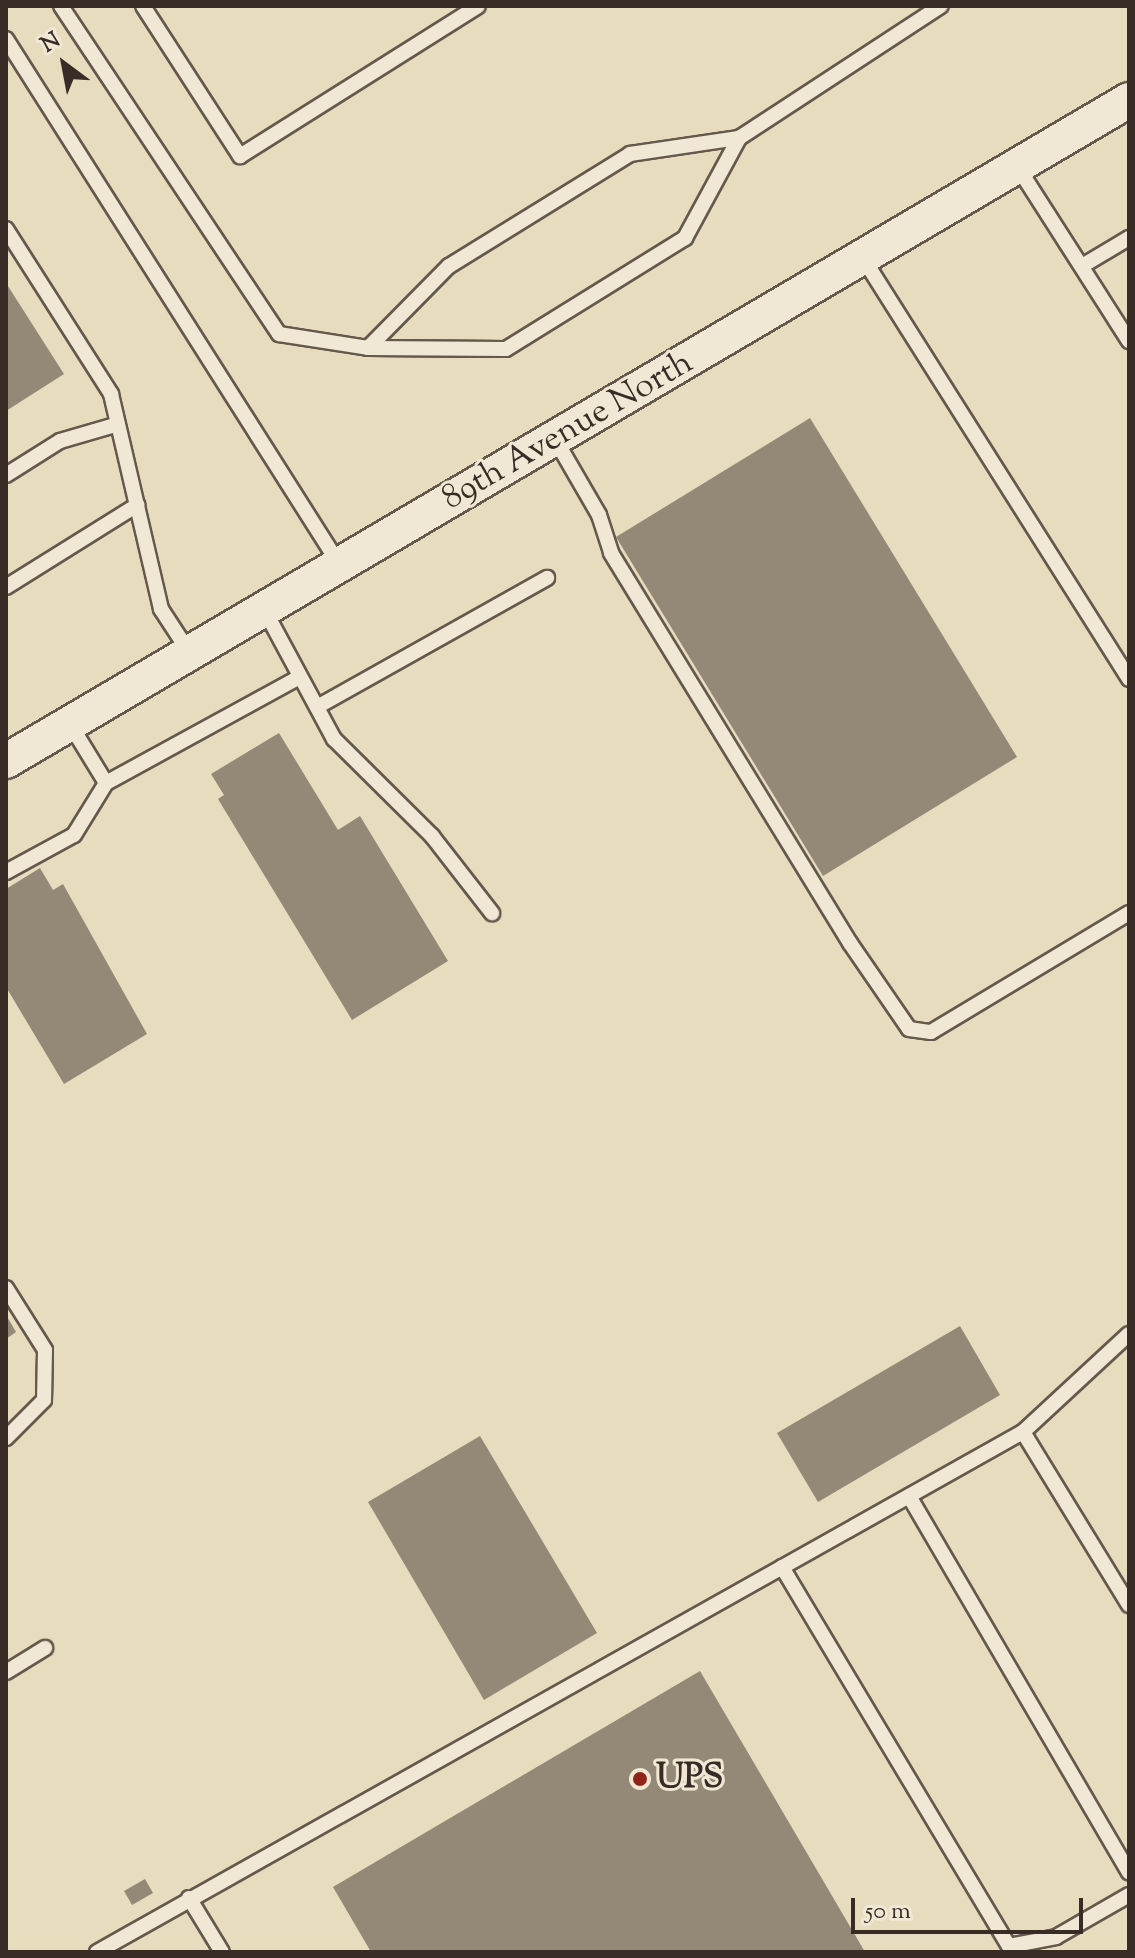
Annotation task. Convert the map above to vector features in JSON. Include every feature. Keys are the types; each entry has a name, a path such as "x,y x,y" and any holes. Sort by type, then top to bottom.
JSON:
{"street":[{"name":"89th Avenue North","path":"6,761 1129,100"}],"lane":[{"path":"61,6 279,334 368,348 506,349 685,238 739,138"},
{"path":"143,6 240,156 478,6"},
{"path":"368,348 449,266 630,154 739,138 941,6"},
{"path":"6,39 339,564"},
{"path":"1017,166 1129,341"},
{"path":"6,229 111,394 161,609 190,653"},
{"path":"1082,266 1129,238"},
{"path":"863,258 1129,679"},
{"path":"6,475 60,441 118,424"},
{"path":"555,438 599,515 611,553 858,956 909,1029 931,1032 1129,913"},
{"path":"6,587 137,505"},
{"path":"317,707 547,578"},
{"path":"264,609 317,707 352,762 432,836 492,913"},
{"path":"6,872 74,835 106,783 300,677"},
{"path":"70,724 106,783"},
{"path":"6,1288 45,1350 44,1400 6,1438"},
{"path":"97,1952 1023,1432 1129,1334"},
{"path":"1023,1432 1129,1605"},
{"path":"909,1496 1129,1872"},
{"path":"782,1567 1009,1946 1056,1937 1129,1895"},
{"path":"6,1672 45,1648"},
{"path":"189,1898 222,1952"}],"building":[{"path":"6,283 64,374 6,411"},
{"path":"810,418 1017,757 823,876 616,537"},
{"path":"279,733 338,830 360,816 448,961 352,1020 218,799 224,795 211,774"},
{"path":"40,868 53,890 63,884 147,1034 64,1084 6,987 6,889"},
{"path":"6,1315 16,1332 6,1339"},
{"path":"960,1326 1000,1395 818,1502 777,1433"},
{"path":"480,1436 597,1633 484,1700 368,1502"},
{"name":"UPS","path":"700,1671 865,1952 371,1952 333,1887"},
{"path":"145,1879 153,1893 132,1905 124,1891"}],"place":[{"name":"UPS","path":"640,1779"}]}
